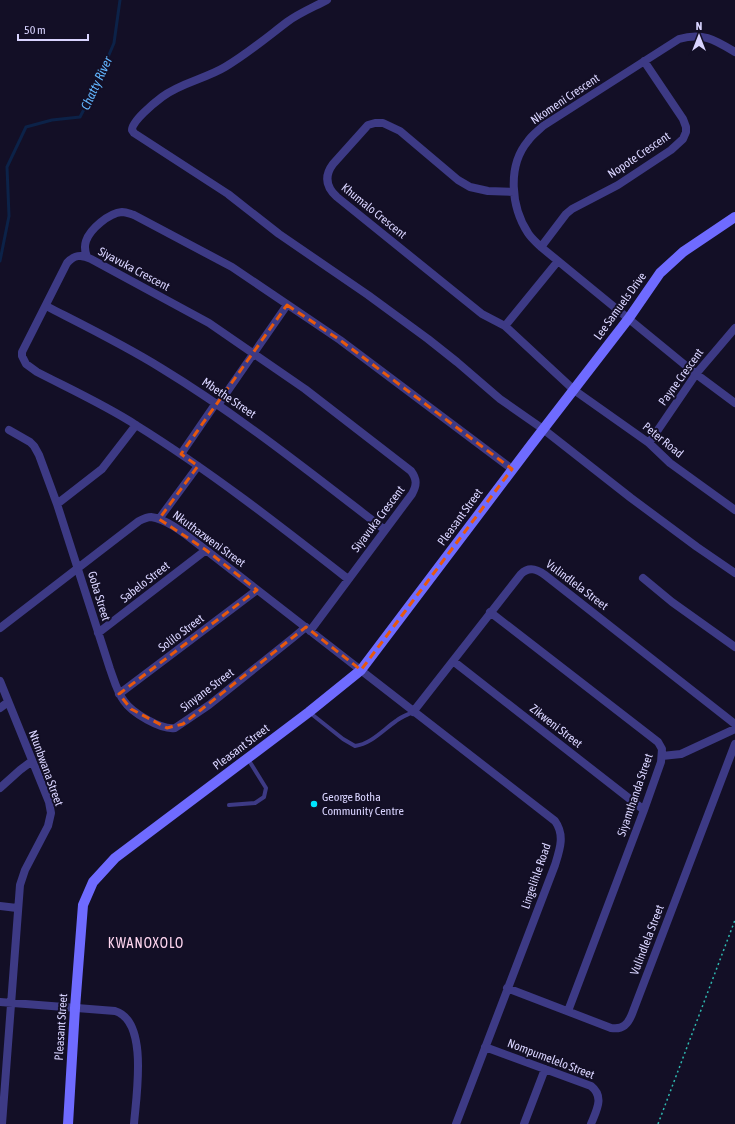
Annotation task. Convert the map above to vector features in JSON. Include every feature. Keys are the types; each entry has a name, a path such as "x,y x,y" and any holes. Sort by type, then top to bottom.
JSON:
{"street":[{"path":"327,0 288,22 253,49 225,67 213,74 181,86 166,94 135,121 132,126 132,130 141,139 228,194 279,234 368,295 451,358 500,399 543,429 631,498 697,547 735,573"},
{"name":"Nkomeni Crescent","path":"735,52 709,38 688,36 679,39 644,61 544,126 527,141 519,155 516,168 514,192 515,203 522,224 529,235 541,247 696,374 735,403"},
{"name":"Nopote Crescent","path":"541,247 566,214 572,209 618,185 671,150 683,139 686,132 683,119 644,61"},
{"name":"Khumalo Crescent","path":"514,192 479,190 463,183 400,131 383,123 368,125 333,164 327,176 329,188 337,198 482,314 505,326 574,390"},
{"path":"87,257 85,242 99,224 116,213 126,212 219,259 340,340 512,469"},
{"name":"Lee Samuels Drive","path":"543,429 629,318 660,273 672,261 735,217"},
{"name":"Siyavuka Crescent","path":"308,629 348,579 415,490 416,481 411,471 305,389 209,323 87,257 76,256 71,258 23,347 22,356 26,364 37,372 136,425 181,454 282,528 348,579"},
{"path":"505,326 558,261"},
{"path":"181,454 287,305"},
{"name":"Mbethe Street","path":"46,306 160,367 217,404 258,432 385,530"},
{"name":"Payne Crescent","path":"649,443 696,374 735,328"},
{"name":"Peter Road","path":"574,390 649,443 670,463 735,510"},
{"path":"57,504 102,469 136,425"},
{"name":"Pleasant Street","path":"68,1124 83,905 93,882 116,858 362,670 543,429"},
{"name":"Goba Street","path":"9,430 24,438 34,446 41,460 57,504 98,633 120,694"},
{"path":"159,519 198,466"},
{"name":"Nkuthazweni Street","path":"0,628 139,521 149,517 159,519 173,527 206,550 362,670"},
{"name":"Sabelo Street","path":"98,633 206,550"},
{"name":"Vulindlela Street","path":"413,712 490,612 525,570 529,569 539,571 735,724"},
{"path":"642,578 672,602 735,647"},
{"name":"Solilo Street","path":"120,694 257,590"},
{"name":"Siyamthanda Street","path":"490,612 658,742 662,750 662,756 644,810 568,1011"},
{"name":"Sinyane Street","path":"120,694 124,702 131,709 162,727 170,729 175,728 215,700 290,641 308,629"},
{"name":"Zikweni Street","path":"453,662 644,810"},
{"name":"Lingelihle Road","path":"362,670 413,712 554,821 561,833 561,846 555,865 456,1124"},
{"name":"Ntunbwana Street","path":"0,681 49,802 51,817 48,826 22,877 17,908 2,1124"},
{"path":"0,708 8,702"},
{"path":"662,756 681,754 735,729"},
{"name":"Vulindlela Street","path":"507,988 611,1028 623,1027 629,1020 735,744"},
{"path":"0,788 32,762"},
{"path":"0,906 17,908"},
{"path":"0,1002 116,1011 124,1015 130,1022 138,1048 139,1059 134,1124"},
{"name":"Nompumelelo Street","path":"485,1047 591,1086 595,1089 599,1098 599,1103 591,1124"},
{"path":"524,1124 545,1069"}],"lane":[{"path":"309,712 343,739 355,746 363,744 397,720 413,712"},
{"path":"230,805 255,802 264,797 266,788 248,758"}],"path":[{"path":"658,1124 735,920"}],"highlighted area":[{"path":"287,305 340,340 512,469 361,670 306,627 183,724 167,728 131,709 119,694 257,590 206,550 159,519 198,466 181,454"}],"waterway":[{"name":"Chatty River","path":"0,261 9,216 7,167 26,127 52,120 80,117 94,90 114,43 120,0"}],"place":[{"name":"George Botha Community Centre","path":"314,804"}],"district":[{"name":"KWANOXOLO","path":"146,943"}]}
